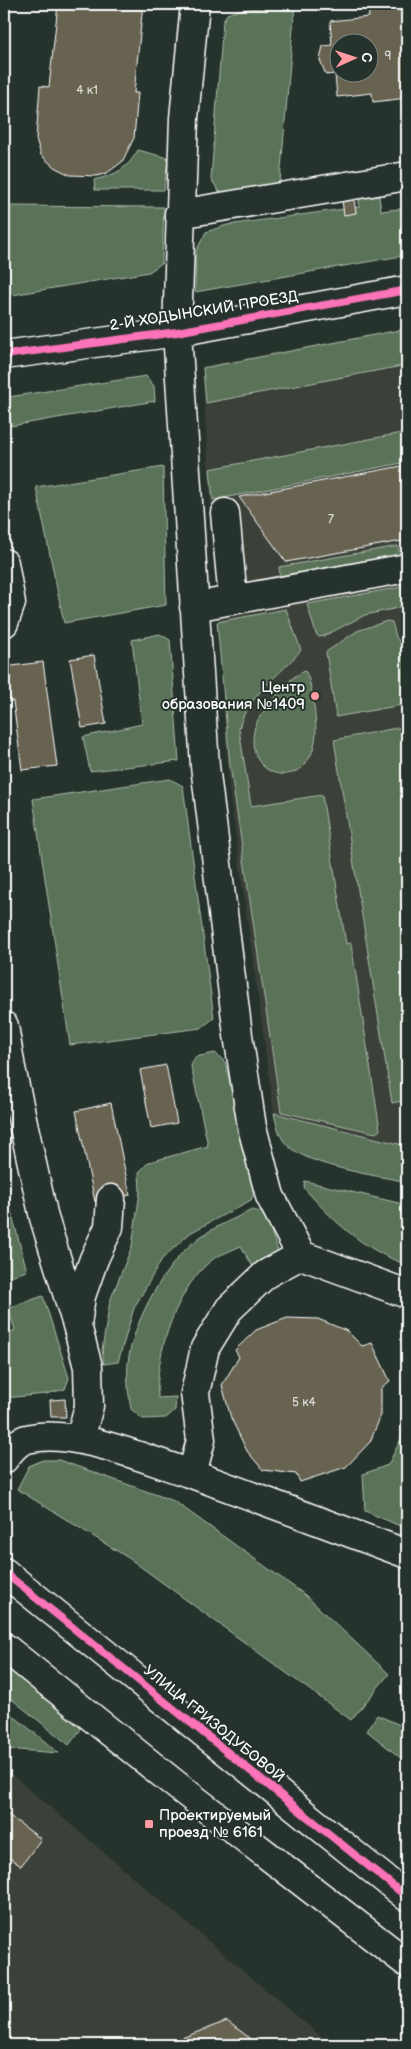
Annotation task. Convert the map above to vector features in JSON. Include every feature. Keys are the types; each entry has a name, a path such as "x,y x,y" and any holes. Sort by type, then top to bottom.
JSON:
{"street":[{"path":"195,4 184,118 179,214 177,332 205,766 238,1035 252,1127 270,1196 301,1256 407,1294"},
{"path":"179,214 407,176"},
{"name":"2-Й ХОДЫНСКИЙ ПРОЕЗД","path":"4,355 177,332 407,290"},
{"path":"225,513 233,600"},
{"path":"4,563 11,603 4,623"},
{"path":"194,607 407,568"},
{"path":"4,1026 11,1068 44,1218 88,1367 89,1406 80,1439"},
{"path":"77,1325 81,1296 94,1259 109,1226 111,1199"},
{"path":"192,1474 201,1440 195,1393 205,1348 229,1309 266,1274 301,1256"},
{"path":"6,1452 25,1439 57,1436 80,1439 192,1474 407,1554"},
{"name":"УЛИЦА ГРИЗОДУБОВОЙ","path":"4,1572 407,1897"},
{"path":"4,1647 180,1788 407,1963"}],"shaded area":[{"name":"Центр образования №1409","path":"407,328 407,1146 274,1113 229,788 202,366"},
{"path":"4,1768 309,2026 330,2045 4,2045"}],"green space":[{"path":"295,4 280,181 270,189 220,193 211,179 223,21 227,14 239,10"},
{"path":"138,150 168,158 164,190 95,190 94,180 109,176 125,167"},
{"path":"378,190 381,211 407,208 407,255 195,292 196,251 206,232 227,225 359,207 359,191"},
{"path":"4,206 164,207 162,263 149,272 12,295 4,286"},
{"path":"405,329 407,365 206,403 203,368"},
{"path":"146,376 154,386 155,401 11,426 8,397"},
{"path":"407,432 407,462 213,500 210,469"},
{"path":"163,467 166,605 64,623 36,487"},
{"path":"398,546 400,555 280,576 279,567"},
{"path":"407,586 407,606 365,615 324,636 319,637 316,634 307,604"},
{"path":"286,609 301,650 256,696 243,717 239,729 251,806 322,795 346,944 351,943 380,1130 376,1133 281,1112 230,765 217,622"},
{"path":"387,621 392,622 396,637 407,652 407,704 336,717 326,652 357,631"},
{"path":"160,634 170,640 179,761 90,771 83,737 142,724 132,640"},
{"path":"305,671 312,690 315,718 316,731 312,751 304,765 293,773 280,774 269,770 259,762 254,748 254,731 261,715 283,688 295,676"},
{"path":"407,726 407,1100 392,1103 334,740"},
{"path":"170,779 183,786 214,1018 201,1028 70,1045 33,799"},
{"path":"215,1053 225,1062 256,1189 251,1200 190,1233 162,1259 134,1308 118,1362 104,1364 102,1350 110,1301 132,1246 140,1192 139,1172 149,1162 208,1146 191,1066 195,1057"},
{"path":"274,1113 407,1146 407,1182 327,1165 297,1153 282,1138"},
{"path":"305,1181 407,1205 407,1265 391,1259 351,1234 327,1213 304,1188"},
{"path":"4,1185 27,1271 4,1278"},
{"path":"252,1210 265,1213 279,1254 253,1267 241,1246 216,1257 202,1268 180,1301 171,1321 160,1361 158,1398 176,1397 175,1410 166,1418 143,1419 131,1409 128,1389 129,1356 138,1325 153,1293 173,1264 195,1241 208,1232"},
{"path":"43,1296 69,1378 65,1389 46,1394 4,1398 4,1335 15,1330 8,1308"},
{"path":"407,1381 407,1529 365,1511 363,1474 388,1465 402,1437 402,1386"},
{"path":"43,1460 59,1460 174,1501 305,1595 389,1674 351,1720 130,1559 17,1489 29,1466"},
{"path":"4,1660 84,1725 69,1745 4,1693"},
{"path":"4,1708 59,1753 4,1749"},
{"path":"377,1715 407,1728 407,1763 367,1731"}],"building":[{"path":"58,4 143,4 134,93 138,93 134,138 122,162 107,173 97,176 70,175 54,167 41,155 36,139 40,86 49,87"},
{"path":"407,4 407,98 373,102 372,93 337,97 336,82 378,82 378,32 331,32 330,21 369,17 368,5"},
{"path":"328,45 328,75 326,75 320,60 323,46"},
{"path":"354,199 356,213 344,215 342,200"},
{"path":"407,465 407,540 286,562 239,497"},
{"path":"94,655 106,724 82,728 70,659"},
{"path":"43,662 57,766 22,770 13,701 4,702 4,667"},
{"path":"166,1065 177,1123 151,1128 140,1070"},
{"path":"111,1103 130,1195 95,1202 76,1111"},
{"path":"4,1314 8,1330 4,1332"},
{"path":"287,1318 318,1319 347,1331 362,1346 372,1343 390,1381 381,1388 381,1415 370,1442 346,1467 300,1482 296,1474 263,1470 247,1451 231,1418 222,1385 239,1357 235,1350 256,1330"},
{"path":"65,1399 66,1417 51,1417 50,1400"},
{"path":"4,1812 41,1839 21,1866 4,1854"},
{"path":"227,2021 259,2045 163,2045"}],"cycle path":[{"path":"4,355 177,332 407,290"},
{"path":"4,1572 407,1897"}],"place":[{"name":"Центр образования №1409","path":"315,696"},
{"name":"Проектируемый проезд № 6161","path":"149,1824"}]}
